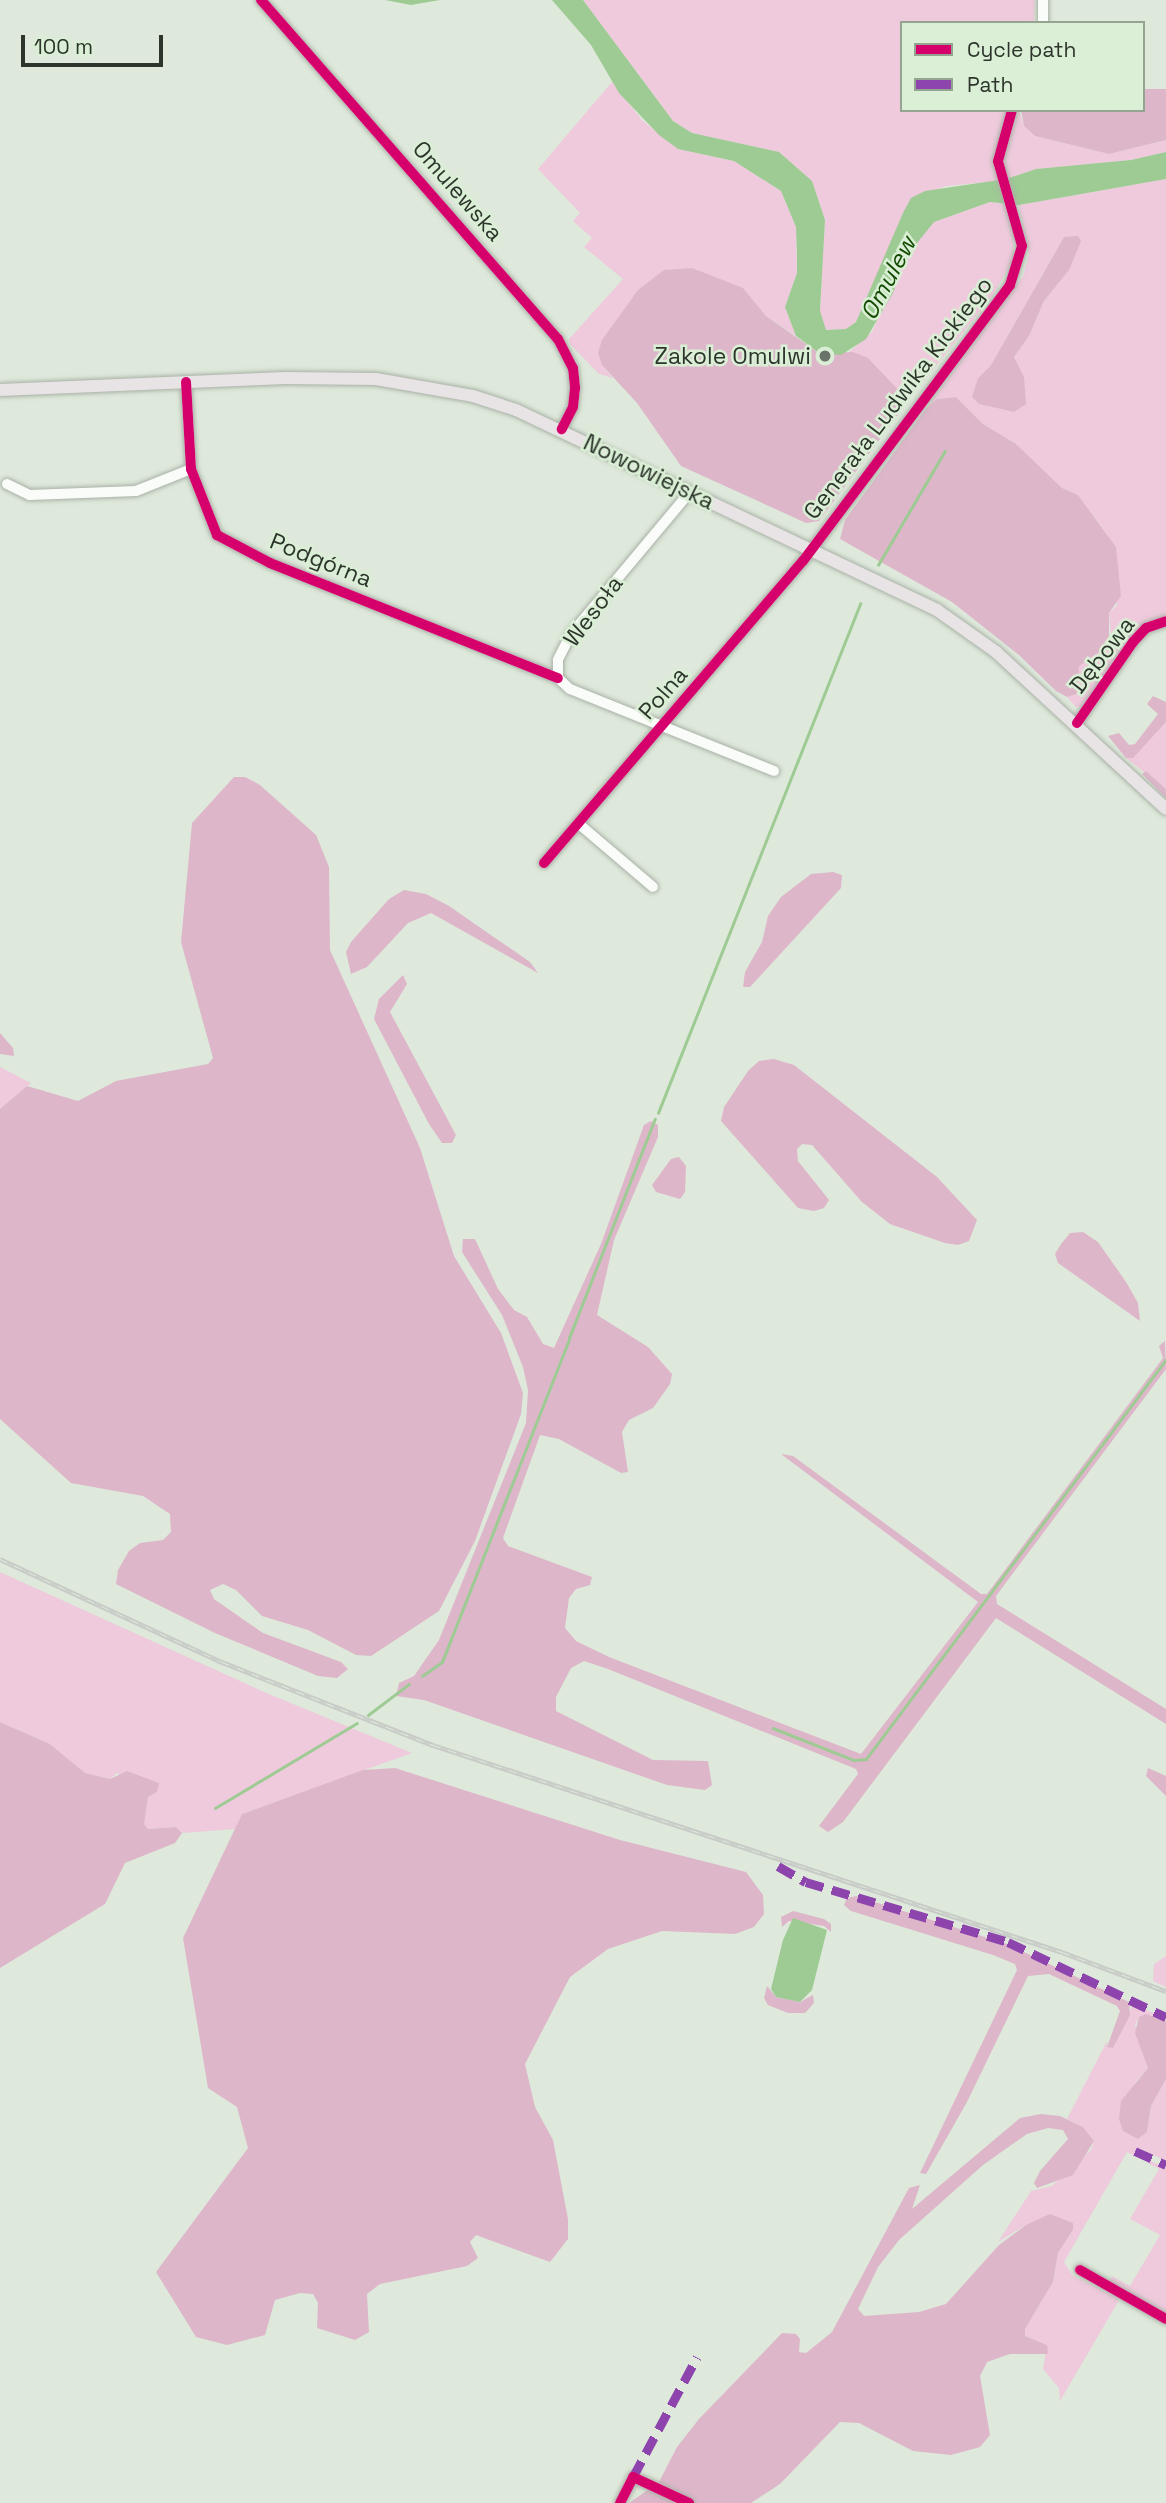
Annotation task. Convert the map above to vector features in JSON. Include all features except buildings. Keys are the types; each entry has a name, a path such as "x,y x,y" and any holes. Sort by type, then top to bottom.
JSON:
{"main road":[{"name":"Nowowiejska","path":"0,390 323,377 399,381 472,396 562,429 689,493 812,549 966,628 1077,723 1166,809"}],"street":[{"name":"Omulewska","path":"261,0 558,339 573,368 575,387 573,407 562,429"},
{"path":"1043,0 1043,21"},
{"name":"Generała Ludwika Kickiego","path":"812,549 1010,285 1022,246 1001,176 999,148 1011,112"},
{"name":"Podgórna","path":"186,382 191,469 207,519 217,535 234,546 558,678"},
{"path":"7,484 30,495 136,491 191,469"},
{"name":"Wesoła","path":"689,493 571,634 558,660 558,678 570,689 664,724 774,771"},
{"name":"Polna","path":"544,863 812,549"},
{"name":"Dębowa","path":"1077,723 1133,642 1146,628 1166,621"},
{"path":"579,824 653,887"},
{"path":"1080,2270 1166,2319"},
{"path":"620,2503 633,2477 689,2503"}],"shaded area":[{"path":"583,0 1035,0 1034,21 900,21 900,112 1006,112 995,157 998,181 947,186 911,198 856,322 846,329 825,330 820,311 825,220 812,181 779,152 692,133 673,121"},
{"path":"612,82 642,120 678,149 734,161 781,191 796,227 797,273 785,307 796,336 766,316 743,288 602,365 613,378 599,374 570,344 569,339 623,279 584,247 592,238 573,221 580,213 538,169"},
{"path":"1145,89 1166,89 1166,140 1109,154 1035,136 1024,126 1021,112 1145,112"},
{"path":"1018,112 1024,126 1035,136 1109,154 1166,140 1166,152 1131,160 1036,169 1006,179 1004,156"},
{"path":"1166,179 1166,616 1142,626 1081,707 1076,707 1067,697 1076,694 1079,665 1111,636 1109,613 1117,605 1109,537 1078,495 1062,488 1016,444 983,424 956,397 937,399 926,409 1023,276 1029,254 1019,205","holes":["1064,237 1069,270 1044,301 1029,336 1014,357 1024,378 1014,412 988,406 978,378 991,365"]},
{"path":"990,202 1004,204 1014,228 1013,260 993,295 907,402 849,352 872,332 905,258 934,222"},
{"path":"1078,236 1081,241 1069,270 1044,301 1029,336 1014,357 1024,377 1026,404 1014,412 979,404 972,397 978,378 991,365 1064,237"},
{"path":"692,268 743,288 766,316 819,353 853,352 868,358 903,395 903,408 819,521 806,523 681,466 637,403 602,365 598,353 602,340 638,290 664,270"},
{"path":"956,397 983,424 1016,444 1062,488 1078,495 1116,547 1121,596 1109,613 1109,645 1079,666 1077,694 1067,697 1056,691 1019,655 952,602 840,539 845,520 926,409 937,399"},
{"path":"1153,696 1166,702 1166,722 1133,758 1126,758 1108,736 1119,733 1129,745 1135,744 1158,714 1147,704"},
{"path":"1166,722 1166,789 1126,758"},
{"path":"1146,771 1166,789 1166,798 1142,774"},
{"path":"234,777 245,777 260,785 316,835 329,867 330,950 420,1148 454,1256 501,1333 523,1393 521,1414 475,1541 439,1611 371,1656 356,1655 308,1630 262,1616 236,1590 223,1584 210,1590 214,1599 263,1633 341,1662 348,1669 337,1678 318,1676 215,1633 116,1584 118,1570 129,1551 140,1543 163,1540 171,1532 170,1514 143,1496 71,1483 0,1419 0,1109 27,1086 78,1101 116,1081 208,1064 213,1058 181,942 192,823"},
{"path":"833,872 842,875 841,888 750,987 743,987 745,972 762,942 768,916 781,897 811,874"},
{"path":"404,890 426,894 449,906 530,962 538,973 431,913 408,923 367,967 351,974 346,952 351,942 389,899"},
{"path":"403,975 407,984 390,1012 456,1135 452,1143 442,1143 429,1124 374,1019 379,999"},
{"path":"0,1033 13,1048 14,1056 0,1054"},
{"path":"774,1059 794,1065 937,1177 977,1220 969,1241 958,1245 945,1243 890,1224 862,1202 812,1145 802,1144 797,1149 798,1161 829,1200 824,1208 814,1211 798,1208 721,1121 724,1107 748,1071 759,1061"},
{"path":"0,1067 31,1083 0,1109"},
{"path":"651,1121 658,1125 658,1137 614,1240 597,1315 648,1347 672,1374 670,1384 653,1408 629,1420 622,1432 628,1472 621,1473 559,1439 540,1435 503,1538 508,1546 592,1577 590,1585 576,1589 569,1598 565,1628 576,1641 609,1657 861,1754 978,1602 781,1454 793,1456 981,1594 987,1594 1163,1358 1159,1346 1165,1341 1166,1369 996,1596 997,1604 1166,1709 1166,1724 996,1618 843,1822 828,1832 819,1826 858,1774 856,1769 584,1661 571,1668 556,1697 556,1711 653,1760 708,1761 712,1785 705,1790 667,1785 424,1700 396,1696 399,1683 414,1676 439,1640 526,1423 528,1390 523,1367 502,1315 462,1252 463,1239 475,1239 498,1289 514,1310 527,1317 543,1344 554,1348 601,1244 644,1125"},
{"path":"679,1157 686,1166 685,1192 680,1199 656,1192 652,1185 671,1159"},
{"path":"1083,1232 1098,1242 1126,1282 1138,1303 1140,1321 1058,1263 1055,1254 1061,1244 1070,1233"},
{"path":"0,1572 264,1692 412,1753 242,1814 235,1829 183,1833 175,1827 148,1829 143,1824 148,1797 157,1792 117,1773 110,1779 85,1773 50,1744 0,1722"},
{"path":"0,1722 50,1744 85,1773 110,1779 127,1771 159,1783 157,1792 148,1797 144,1824 148,1829 176,1827 182,1833 175,1843 125,1863 105,1904 0,1968"},
{"path":"395,1768 620,1840 746,1872 763,1895 764,1914 754,1927 735,1934 662,1931 608,1949 570,1977 525,2064 535,2107 553,2140 568,2219 568,2239 550,2262 476,2235 470,2242 478,2258 467,2266 380,2284 367,2294 369,2332 355,2340 317,2328 318,2303 313,2294 300,2293 275,2300 265,2335 227,2345 196,2337 156,2272 248,2148 237,2107 208,2088 183,1938 242,1814 363,1770"},
{"path":"1148,1768 1166,1776 1166,1796 1146,1776"},
{"path":"856,1896 1007,1944 1129,2002 1130,2015 1113,2048 1107,2047 1120,2011 1117,2006 1049,1974 1028,1976 967,2102 926,2174 920,2173 1017,1970 1015,1964 993,1955 851,1911 844,1905 847,1898"},
{"path":"793,1911 824,1919 831,1924 831,1932 824,1926 789,1921 782,1927 781,1917"},
{"path":"1166,1956 1166,1987 1153,1981 1154,1964"},
{"path":"767,1986 776,1997 800,2002 813,1995 814,2003 805,2013 788,2013 768,2005 764,1998"},
{"path":"1130,2002 1157,2015 1139,2017 1135,2025 1148,2068 1135,2083 1138,2139 1147,2132 1151,2106 1166,2079 1166,2161 1139,2148 1133,2155 1127,2152 1064,2262 1072,2275 1117,2298 1118,2302 1060,2401 1059,2388 1043,2369 1047,2345 1025,2336 1025,2329 1053,2282 1058,2253 1073,2230 1026,2225 998,2242 1031,2191 1052,2186 1091,2150 1094,2141 1083,2127 1067,2119 1107,2041 1107,2047 1132,2007"},
{"path":"1146,2014 1166,2021 1166,2079 1151,2106 1147,2132 1138,2139 1123,2131 1119,2119 1121,2101 1148,2068 1135,2033 1139,2017"},
{"path":"1041,2114 1060,2116 1083,2127 1094,2141 1073,2175 1037,2188 1034,2183 1040,2171 1068,2139 1063,2130 1048,2128 1027,2134 983,2165 899,2240 878,2267 858,2309 864,2316 919,2312 946,2304 999,2245 1026,2225 1050,2214 1073,2223 1073,2230 1058,2253 1053,2282 1025,2329 1025,2336 1047,2345 1048,2354 1010,2354 987,2362 980,2376 990,2435 980,2447 951,2455 913,2451 859,2423 840,2422 780,2484 751,2503 629,2503 659,2482 677,2447 699,2419 782,2333 796,2334 800,2339 799,2352 806,2353 832,2332 909,2188 920,2185 912,2209 1020,2118"},
{"path":"1151,2161 1166,2168 1166,2314 1110,2281 1112,2276 1130,2286 1160,2235 1130,2219 1159,2169 1146,2162"}],"water":[{"path":"385,0 440,0 411,5"},
{"name":"Omulew","path":"552,0 583,0 673,121 692,133 779,152 812,181 825,220 820,311 826,330 846,329 856,322 903,213 911,198 925,191 1006,179 1036,169 1131,160 1166,152 1166,179 1019,205 990,202 934,222 905,258 893,293 866,339 841,355 819,353 796,336 785,307 797,273 797,255 796,227 781,191 734,161 678,149 659,135 619,93 591,45"},
{"path":"793,1918 827,1930 812,1990 800,2002 776,1997 771,1989 783,1940"}],"waterway":[{"path":"878,565 945,451"},
{"path":"658,1113 860,604"},
{"path":"569,1338 655,1119"},
{"path":"422,1676 442,1662 569,1340"},
{"path":"773,1728 854,1760 866,1759 1166,1360"},
{"path":"368,1715 409,1684"},
{"path":"215,1808 357,1723"}],"railway":[{"path":"0,1559 222,1662 433,1745 1062,1952 1166,1991"}],"marked path":[{"path":"778,1866 806,1882 1008,1942 1166,2017"},
{"path":"1135,2151 1166,2165"},
{"path":"633,2477 697,2357"}],"cycle path":[{"path":"261,0 558,339 573,368 575,388 573,407 562,429"},
{"path":"544,863 803,561 1010,285 1022,246 998,161 1011,112"},
{"path":"186,382 191,469 217,535 270,563 558,678"},
{"path":"1077,723 1133,642 1146,628 1166,621"},
{"path":"1080,2270 1166,2319"},
{"path":"620,2503 633,2477 689,2503"}],"place":[{"name":"Zakole Omulwi","path":"825,356"}]}
